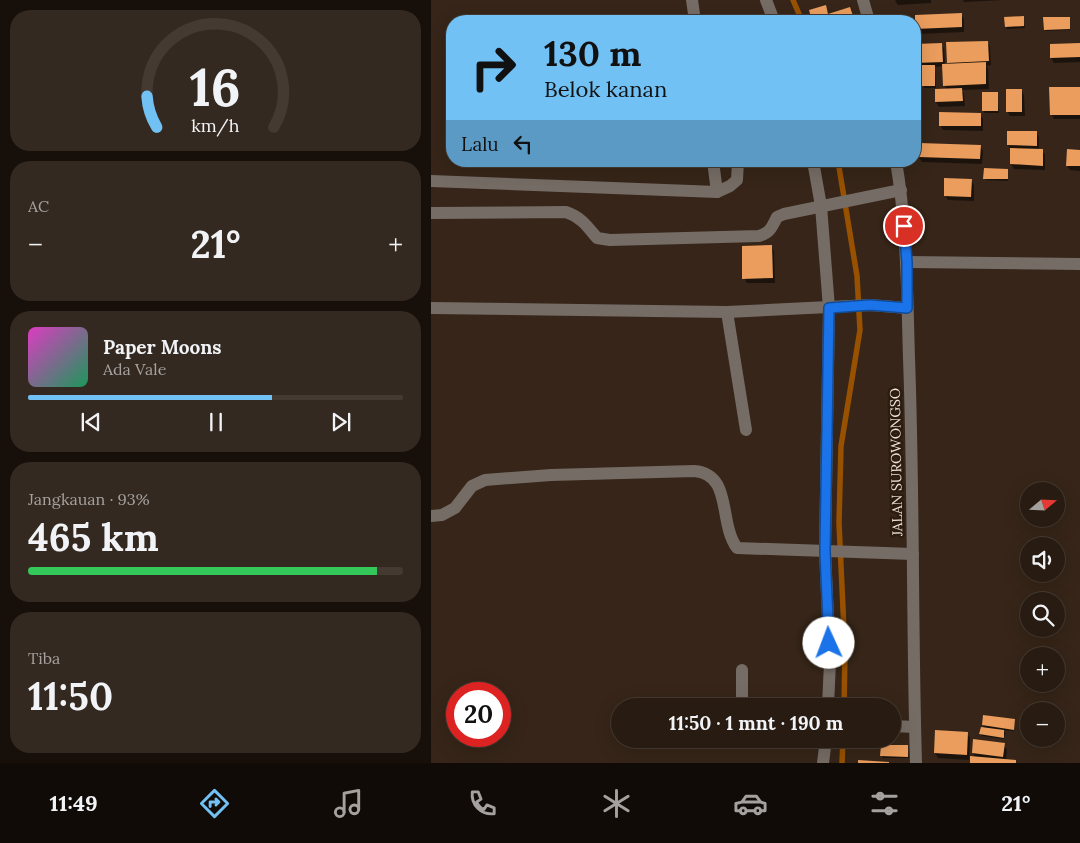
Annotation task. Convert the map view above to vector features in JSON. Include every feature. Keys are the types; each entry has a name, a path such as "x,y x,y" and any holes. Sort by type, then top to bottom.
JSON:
{"street":[{"path":"692,0 694,15"},
{"path":"766,0 772,15"},
{"path":"863,0 867,15"},
{"path":"714,167 717,192"},
{"path":"431,181 717,192 730,186 737,180 738,167"},
{"path":"815,167 827,204 829,308 829,698"},
{"name":"JALAN SUROWONGSO","path":"897,167 901,190 907,262 916,763"},
{"path":"431,214 566,212 576,215 583,220 597,238 610,240 759,236 767,234 772,229 777,217 827,204 901,190"},
{"path":"907,262 1080,264"},
{"path":"431,308 727,312 870,305 907,308"},
{"path":"727,312 746,430"},
{"path":"431,516 442,515 455,508 472,486 485,480 561,475 704,472 713,477 720,490 731,539 737,548 913,554"},
{"path":"742,670 742,698"},
{"path":"901,726 915,727"},
{"path":"823,763 825,748"}],"building":[{"path":"826,5 828,14 850,7 853,15 810,15 809,10"},
{"path":"962,13 962,27 921,29 921,15 915,15"},
{"path":"1024,16 1024,26 1005,27 1004,17"},
{"path":"1043,17 1070,17 1070,29 1044,30"},
{"path":"988,41 989,61 947,63 946,42"},
{"path":"942,43 943,62 921,63 921,44"},
{"path":"1080,43 1080,57 1050,58 1050,44"},
{"path":"986,62 986,84 943,86 942,64"},
{"path":"921,65 935,65 935,86 922,86"},
{"path":"1049,87 1080,87 1080,115 1050,115"},
{"path":"962,88 963,101 935,102 935,89"},
{"path":"1006,89 1022,89 1022,112 1006,112"},
{"path":"982,92 998,92 998,111 982,111"},
{"path":"939,112 981,113 981,126 939,126"},
{"path":"1007,131 1037,131 1037,146 1007,145"},
{"path":"921,143 981,145 980,159 921,157"},
{"path":"1010,148 1043,149 1043,166 1010,164"},
{"path":"1067,149 1080,150 1080,166 1066,166"},
{"path":"984,168 1008,169 1008,179 983,179"},
{"path":"944,178 972,179 971,197 944,196"},
{"path":"772,245 773,278 742,279 742,246"},
{"path":"983,715 1015,719 1014,730 982,725"},
{"path":"981,727 1004,730 1004,738 979,734"},
{"path":"935,730 968,732 967,755 934,753"},
{"path":"973,739 1005,743 1003,757 972,753"},
{"path":"901,745 908,745 908,757 880,756 881,748 901,748"},
{"path":"970,756 1016,760 1016,763 970,763"},
{"path":"858,760 889,762 889,763 858,763"}],"waterway":[{"path":"793,0 799,15"},
{"path":"839,167 857,276 860,330 841,446 839,523 845,652 844,698"},
{"path":"842,763 843,748"}],"route":[{"path":"829,643 825,551 829,308 870,305 907,308 907,262 904,226"}]}
